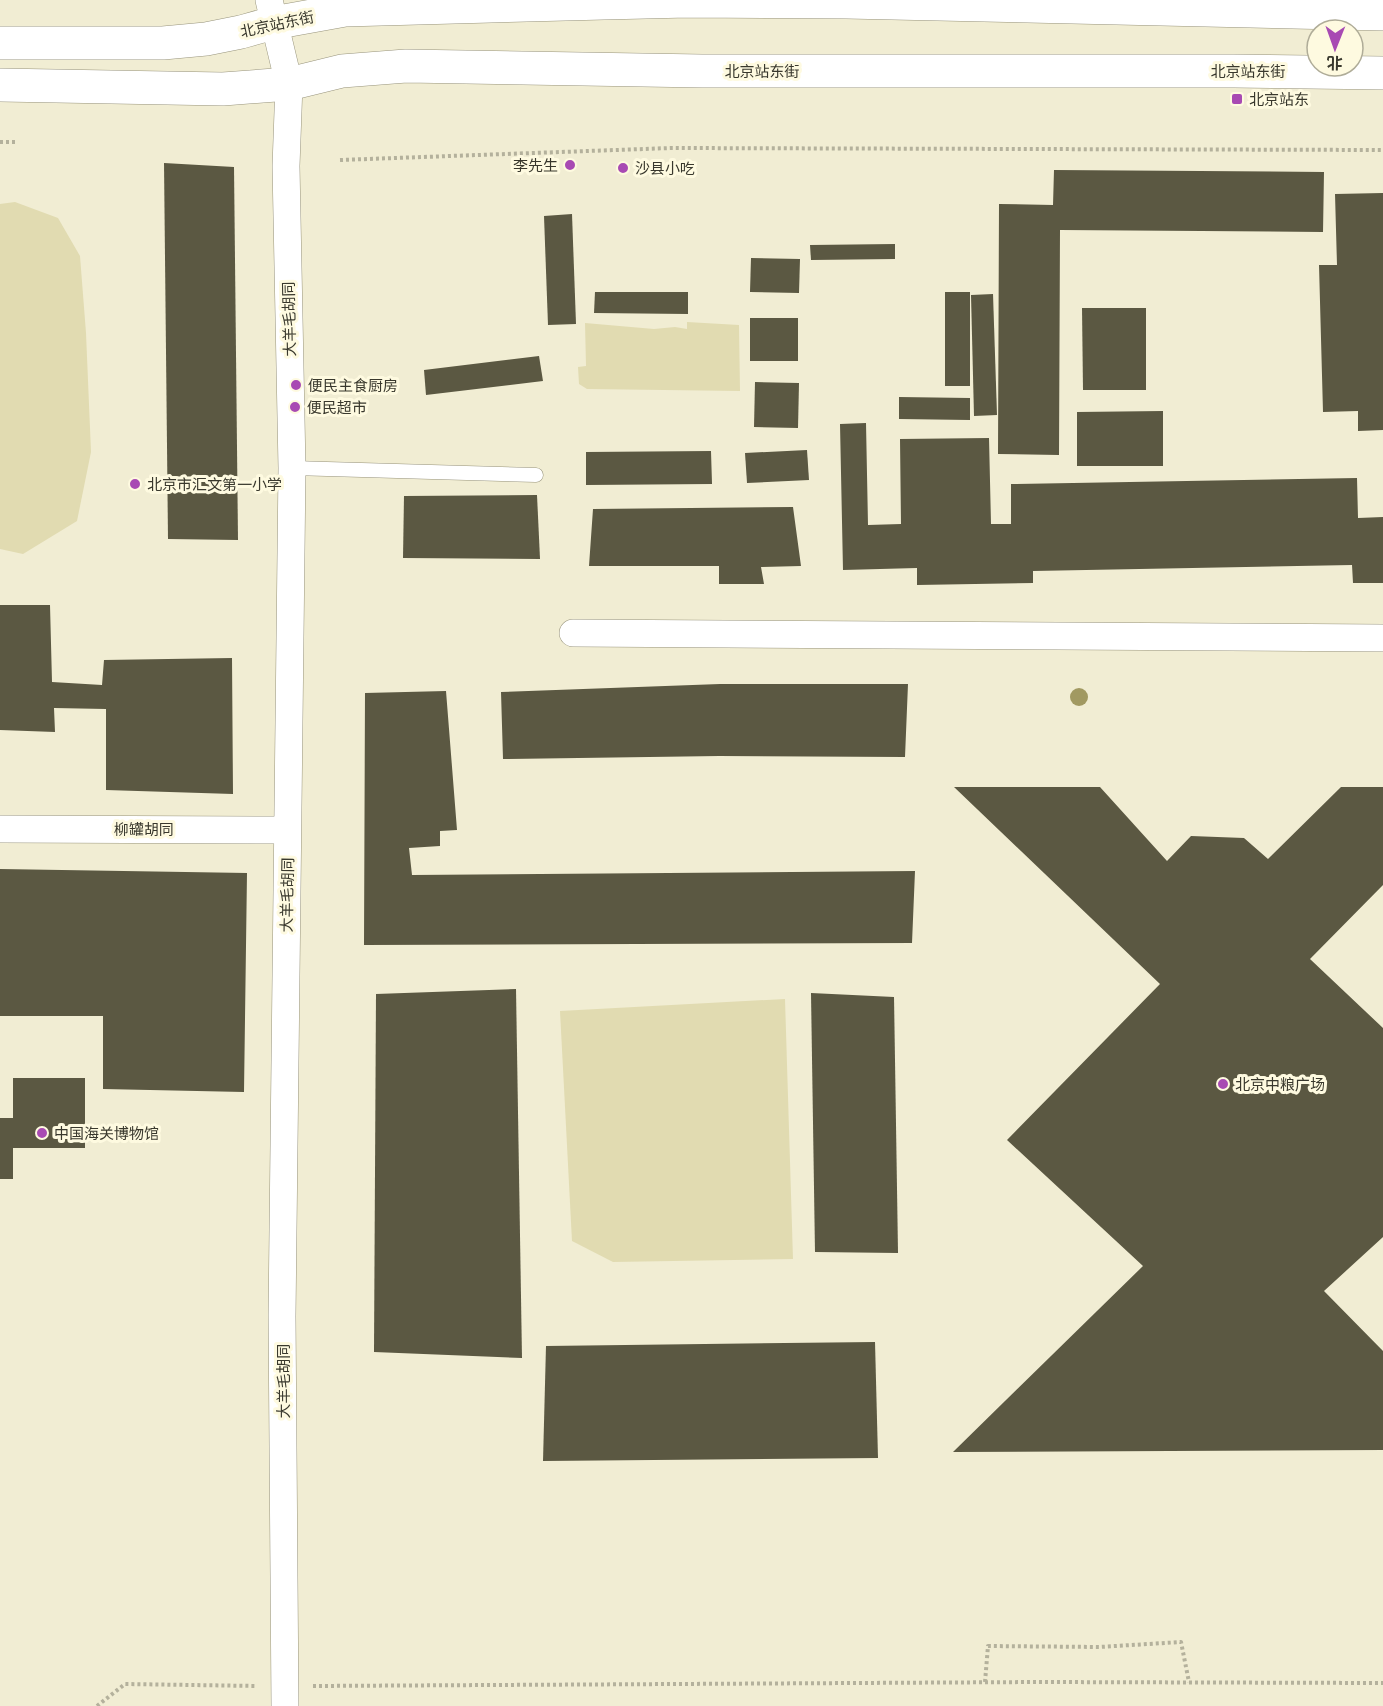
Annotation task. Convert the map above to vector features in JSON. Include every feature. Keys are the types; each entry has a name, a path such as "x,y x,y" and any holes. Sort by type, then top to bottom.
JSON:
{"main road":[{"name":"北京站东街","path":"0,43 163,43 206,39 241,32 271,11 604,1 978,3 1383,14"},
{"name":"北京站东街","path":"0,85 223,90 289,84 342,71 406,66 714,71 1383,73"}],"street":[{"name":"大羊毛胡同","path":"271,11 289,84 286,166 292,468 282,1317 285,1696"},
{"path":"573,633 1383,638"},
{"name":"柳罐胡同","path":"0,829 287,830"}],"lane":[{"path":"292,468 536,475"}],"path":[{"path":"0,142 18,142"},
{"path":"340,160 671,148 1383,150"},
{"path":"985,1682 988,1646 1099,1647 1181,1642 1190,1682"},
{"path":"97,1706 125,1684 285,1696 985,1682 1383,1683"}],"shaded area":[{"path":"15,202 58,218 80,256 91,452 77,521 23,554 0,549 0,204"},
{"path":"687,322 739,325 740,391 587,389 579,384 578,367 586,366 585,323 654,329 675,327 687,329"},
{"path":"785,999 793,1259 613,1262 572,1241 560,1011"}],"building":[{"path":"164,163 234,167 238,540 168,539"},
{"path":"1054,170 1324,172 1323,232 1060,230 1059,455 998,454 999,204 1053,205"},
{"path":"1383,193 1383,430 1358,431 1358,411 1323,412 1319,265 1337,265 1335,194"},
{"path":"572,214 576,324 548,325 544,216"},
{"path":"895,244 895,259 811,260 810,245"},
{"path":"751,258 800,259 799,293 750,292"},
{"path":"595,292 688,292 688,314 594,313"},
{"path":"945,292 970,292 970,386 945,386"},
{"path":"993,294 997,415 974,416 971,295"},
{"path":"1082,308 1146,308 1146,390 1083,390"},
{"path":"750,318 798,318 798,361 750,361"},
{"path":"539,356 543,381 426,395 424,370"},
{"path":"755,382 799,383 798,428 754,427"},
{"path":"899,397 970,398 970,420 899,419"},
{"path":"1163,411 1163,466 1077,466 1077,412"},
{"path":"866,423 868,525 901,524 900,439 989,438 991,524 1011,524 1011,484 1357,478 1358,518 1383,517 1383,583 1353,583 1352,565 1033,571 1033,583 917,585 917,568 843,570 840,424"},
{"path":"807,450 809,480 747,483 745,453"},
{"path":"711,451 712,484 586,485 586,452"},
{"path":"537,495 540,559 403,558 404,496"},
{"path":"793,507 801,566 761,567 764,584 719,584 719,566 589,566 593,509"},
{"path":"0,605 50,605 52,682 102,685 104,660 232,658 233,794 106,790 106,709 54,708 55,732 0,730"},
{"path":"720,684 908,684 905,757 719,756 503,759 501,692"},
{"path":"446,691 457,830 440,831 440,846 409,848 412,875 915,871 912,943 364,945 365,693"},
{"name":"北京中粮广场","path":"954,787 1100,787 1167,861 1191,836 1244,838 1268,859 1341,787 1383,787 1383,885 1310,959 1383,1028 1383,1237 1324,1291 1383,1351 1383,1450 953,1452 1143,1266 1007,1140 1160,984"},
{"path":"0,869 247,873 244,1092 103,1089 103,1016 0,1016"},
{"path":"516,989 522,1358 374,1352 376,994"},
{"path":"811,993 894,997 898,1253 815,1252"},
{"name":"中国海关博物馆","path":"13,1078 85,1078 85,1148 13,1148 13,1179 0,1179 0,1118 13,1118"},
{"path":"875,1342 878,1458 543,1461 546,1346"}],"place":[{"name":"北京站东","path":"1237,99"},
{"name":"李先生","path":"570,165"},
{"name":"沙县小吃","path":"623,168"},
{"name":"便民主食厨房","path":"296,385"},
{"name":"便民超市","path":"295,407"},
{"name":"北京市汇文第一小学","path":"135,484"},
{"name":"北京中粮广场","path":"1223,1084"},
{"name":"中国海关博物馆","path":"42,1133"}]}
